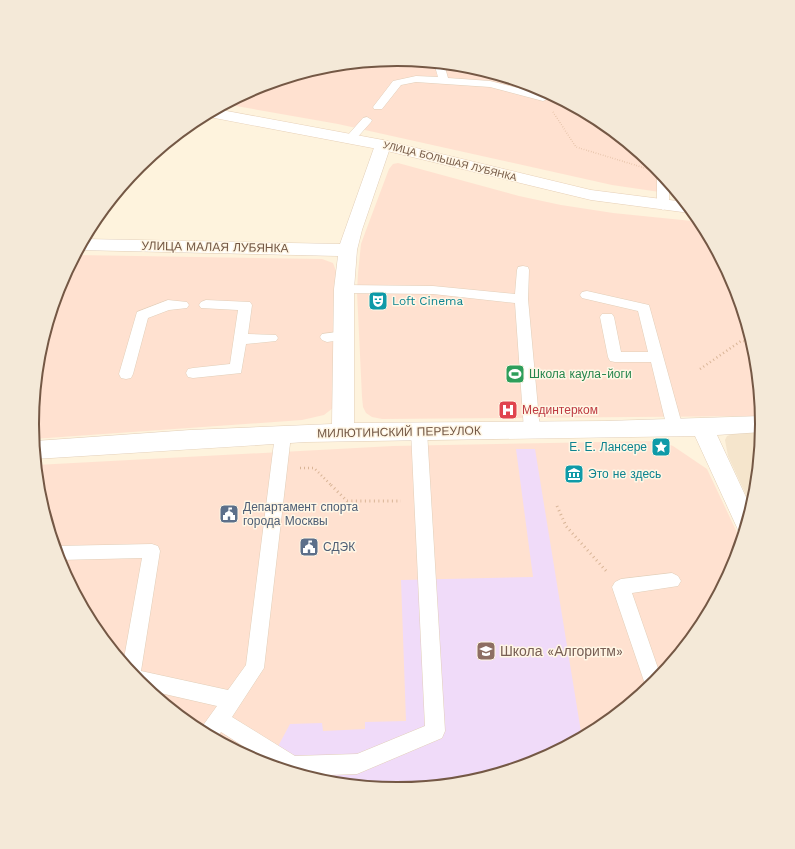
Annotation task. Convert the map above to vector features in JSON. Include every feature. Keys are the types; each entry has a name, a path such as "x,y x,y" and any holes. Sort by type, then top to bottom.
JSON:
{"street":[{"name":"УЛИЦА БОЛЬШАЯ ЛУБЯНКА","path":"219,114 351,138 591,195 663,206 683,207"},
{"path":"343,432 335,336 344,289 348,250 353,230 383,145"},
{"name":"УЛИЦА МАЛАЯ ЛУБЯНКА","path":"87,245 348,250"},
{"name":"МИЛЮТИНСКИЙ ПЕРЕУЛОК","path":"40,450 135,442 343,432 703,428 756,424"},
{"path":"703,428 744,518"}],"lane":[{"path":"441,69 444,81"},
{"path":"378,107 397,84 416,80 490,84 537,94"},
{"path":"351,138 367,120"},
{"path":"663,206 664,184"},
{"path":"523,270 521,300 532,430"},
{"path":"344,289 433,290 521,300"},
{"path":"587,295 644,308 675,428"},
{"path":"126,374 142,315 168,305 182,305"},
{"path":"193,373 236,369 245,305 206,305"},
{"path":"607,317 615,357 656,357"},
{"path":"240,339 271,338"},
{"path":"218,718 293,766 357,764 435,731 419,431"},
{"path":"210,730 255,668 283,435"},
{"path":"63,553 152,552 132,666"},
{"path":"651,677 621,587 672,581"},
{"path":"147,681 232,700"}],"path":[{"path":"549,100 576,147 648,169"},
{"path":"700,369 741,341 746,341"},
{"path":"280,468 314,468 347,501 423,500"},
{"path":"556,506 566,526 621,587"}],"shaded area":[{"path":"398,66 444,69 467,73 490,78 535,93 577,114 597,126 634,155 672,194 612,185 338,124 234,106 260,93 282,85 305,78 351,69"},
{"path":"398,163 519,196 561,205 613,213 693,221 719,266 737,309 749,355 753,378 756,416 382,419 372,417 366,413 363,407 362,397 357,292 361,244 389,169 393,164"},
{"path":"82,255 322,259 333,263 336,271 333,408 324,415 302,420 40,439 42,378 51,332 66,287"},
{"path":"756,432 753,471 748,499 728,456 725,440 727,436 733,434"},
{"path":"660,441 673,446 707,469 738,535 729,562 708,604 682,643 651,678 634,694 597,723 535,756 490,771 444,780 421,782 398,783 351,780 305,771 260,756 239,746 198,723 161,694 144,678 113,643 99,624 76,583 66,562 51,517 41,465 393,446"},
{"name":"Школа «Алгоритм»","path":"516,449 535,449 581,733 535,756 513,764 490,771 444,780 398,783 351,780 305,771 271,760 290,724 322,723 323,731 365,729 365,722 406,721 401,580 533,577"}],"place":[{"name":"Loft Cinema","path":"378,301"},
{"name":"Школа каула-йоги","path":"515,374"},
{"name":"Мединтерком","path":"508,410"},
{"name":"Е. Е. Лансере","path":"661,447"},
{"name":"Это не здесь","path":"574,474"},
{"name":"Департамент спорта города Москвы","path":"229,514"},
{"name":"СДЭК","path":"309,547"},
{"name":"Школа «Алгоритм»","path":"486,651"}]}
